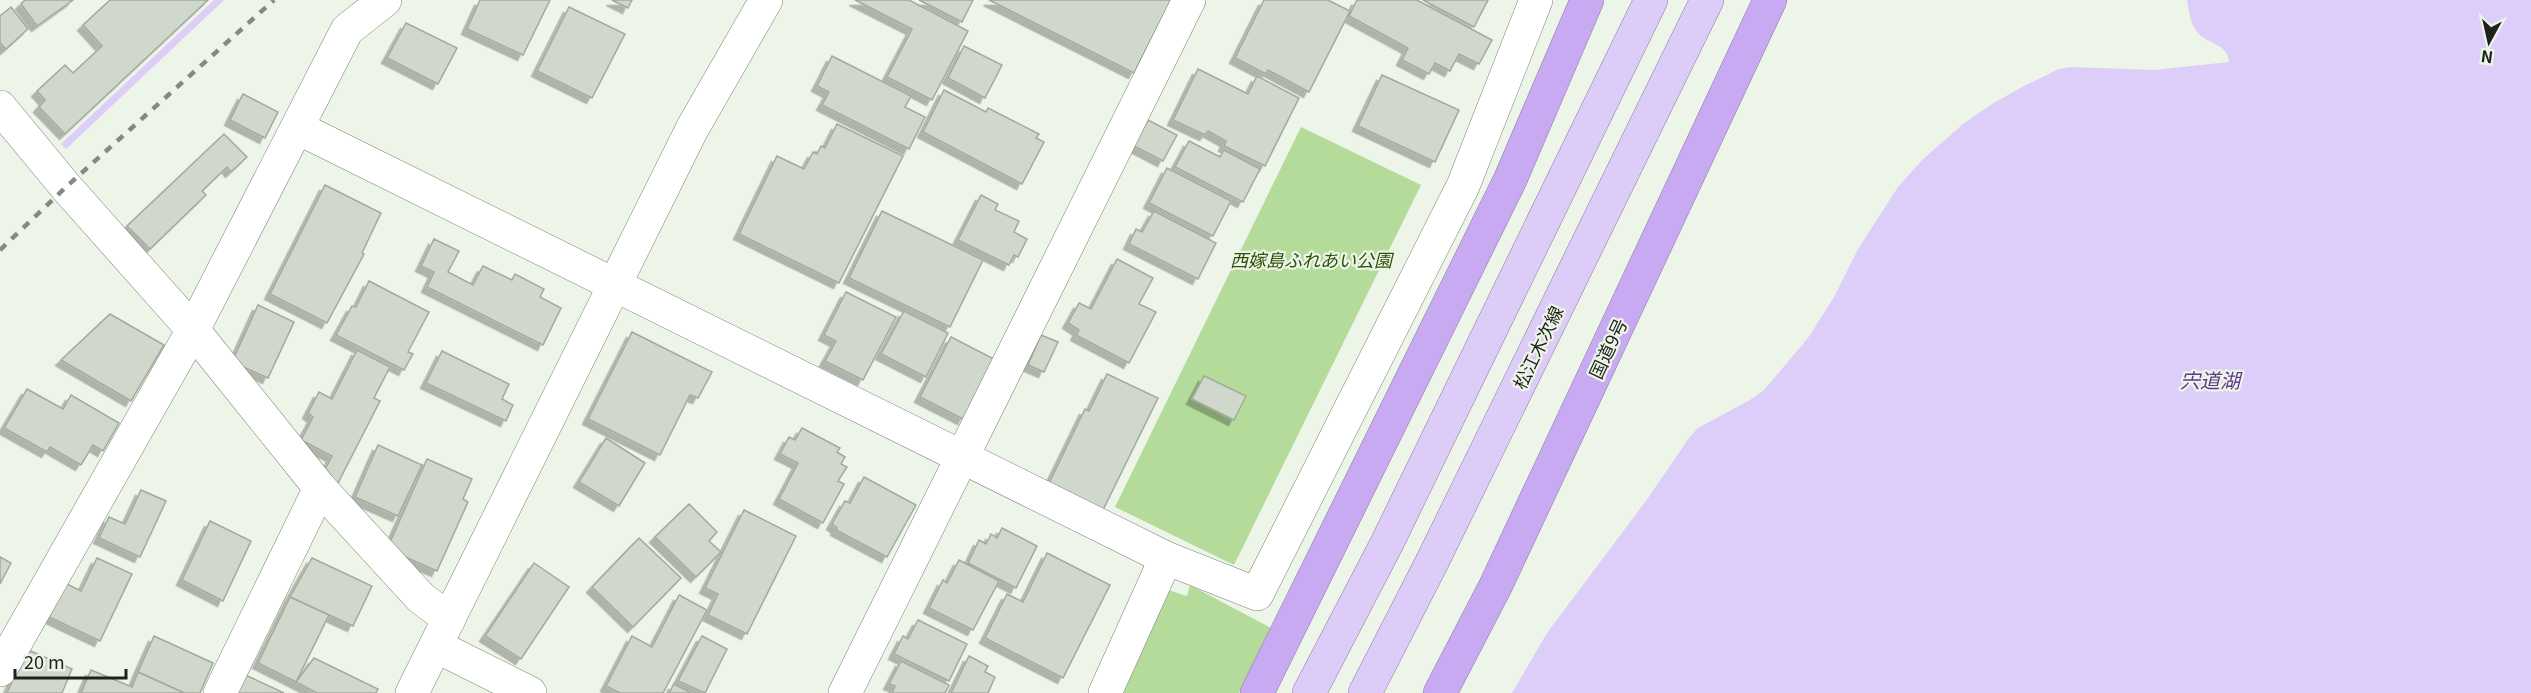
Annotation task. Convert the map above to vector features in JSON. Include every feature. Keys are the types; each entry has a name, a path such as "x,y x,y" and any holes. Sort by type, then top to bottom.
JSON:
{"highway":[{"path":"1257,693 1510,180 1587,0"},
{"name":"国道9号","path":"1440,693 1496,585 1770,0"}],"main road":[{"path":"1310,693 1387,543 1651,0"},
{"name":"松江木次線","path":"1365,693 1432,562 1707,0"}],"street":[{"path":"0,670 193,330 347,30 385,0"},
{"path":"412,693 692,129 766,0"},
{"path":"845,693 1189,0"},
{"path":"298,128 1166,558 1257,594 1463,186 1536,0"},
{"path":"0,107 66,187 193,330 320,488 421,598 442,633 530,693"},
{"path":"220,693 320,488"},
{"path":"1105,693 1166,558"}],"green space":[{"name":"西嫁島ふれあい公園","path":"1301,127 1421,185 1234,565 1115,507"},
{"path":"1190,585 1271,628 1239,693 1122,693 1168,590 1187,596"}],"water":[{"path":"214,0 224,0 66,149 61,144"},
{"name":"宍道湖","path":"2187,0 2531,0 2531,693 1512,693 1547,633 1648,498 1689,438 1698,428 1764,390 1808,338 1834,297 1858,249 1898,187 1922,160 1963,124 1992,104 2059,69 2072,67 2154,70 2229,62 2225,51 2202,37 2195,29"}],"building":[{"path":"25,0 73,0 37,26 21,4"},
{"path":"110,0 208,0 65,134 39,107 45,100 37,91 65,65 73,73 102,46 83,25"},
{"path":"480,0 550,0 523,55 467,29"},
{"path":"612,0 632,0 628,8"},
{"path":"855,0 909,0 968,31 932,100 887,77 912,29"},
{"path":"919,0 973,0 962,22"},
{"path":"989,0 1171,0 1134,73"},
{"path":"1264,0 1328,0 1350,11 1309,92 1268,70 1266,74 1235,58"},
{"path":"1357,0 1417,0 1492,40 1479,64 1459,54 1450,71 1435,63 1429,74 1402,60 1408,48 1349,16"},
{"path":"1423,0 1488,0 1474,27"},
{"path":"11,7 28,29 6,49 0,43 0,16"},
{"path":"569,7 625,34 592,98 537,71"},
{"path":"406,23 457,48 438,84 387,58"},
{"path":"964,46 1002,65 985,98 948,78"},
{"path":"832,56 911,96 905,107 925,117 909,149 822,105 829,92 817,86"},
{"path":"1198,69 1248,94 1257,76 1299,98 1265,166 1224,146 1226,141 1208,131 1205,135 1173,120"},
{"path":"1382,75 1459,110 1435,162 1358,126"},
{"path":"944,90 986,112 988,108 1039,134 1036,138 1044,142 1022,184 923,132"},
{"path":"243,94 278,112 265,138 230,120"},
{"path":"1148,120 1177,135 1163,161 1134,146"},
{"path":"837,124 903,156 839,283 739,234 777,156 804,169 813,152 817,154 821,146 825,148"},
{"path":"224,134 247,157 231,172 227,167 202,191 206,195 150,249 127,226"},
{"path":"1189,141 1220,157 1224,150 1260,169 1243,202 1175,167"},
{"path":"1167,168 1231,201 1213,236 1149,203"},
{"path":"325,185 381,213 362,253 364,254 327,323 270,294"},
{"path":"981,195 998,204 995,210 1019,221 1014,232 1027,239 1018,257 1014,255 1009,265 958,240"},
{"path":"882,211 983,260 950,327 849,278"},
{"path":"1154,211 1216,243 1198,279 1129,244 1136,229 1142,232"},
{"path":"434,239 459,251 448,272 473,285 483,266 512,280 515,274 544,289 540,297 561,308 543,345 427,287 434,272 421,266"},
{"path":"1117,259 1153,278 1139,304 1156,312 1129,363 1076,335 1079,330 1068,323 1079,303 1091,309"},
{"path":"369,281 429,312 408,352 413,354 404,370 336,335 352,306 356,307"},
{"path":"846,292 896,317 863,380 825,361 836,341 824,335"},
{"path":"258,305 294,322 268,378 232,362"},
{"path":"904,311 948,333 926,377 881,354"},
{"path":"110,314 164,345 131,401 61,360"},
{"path":"632,332 712,372 698,398 690,395 660,455 588,419"},
{"path":"1041,335 1058,342 1044,372 1028,365"},
{"path":"951,337 994,359 963,419 920,397"},
{"path":"357,350 390,367 374,398 380,401 338,483 322,475 332,456 301,440 313,417 308,413 319,392 332,399"},
{"path":"442,351 509,384 502,399 513,405 506,421 426,383"},
{"path":"1107,374 1158,398 1103,510 1049,483 1085,409 1089,411"},
{"path":"1204,376 1246,396 1234,420 1192,399"},
{"path":"27,389 63,409 71,395 119,423 103,451 93,445 81,465 50,447 47,452 4,428"},
{"path":"802,428 840,448 837,452 845,457 841,464 847,467 838,481 844,484 823,523 779,499 798,463 780,454 789,437 795,440"},
{"path":"606,438 645,463 619,506 579,482"},
{"path":"378,445 422,465 398,516 355,497"},
{"path":"427,459 472,479 463,499 468,502 437,571 387,549"},
{"path":"864,477 916,505 887,557 836,530 837,528 832,524 845,501 850,503"},
{"path":"141,490 166,501 140,557 99,538 109,517 125,524"},
{"path":"689,504 717,532 709,541 721,552 696,577 655,537"},
{"path":"744,510 796,536 747,634 708,615 718,594 705,588"},
{"path":"210,521 251,541 223,601 182,580"},
{"path":"1002,528 1037,546 1016,588 968,563 979,540 986,544 991,534 997,538"},
{"path":"639,538 681,578 633,627 592,587"},
{"path":"1047,553 1110,585 1063,678 985,638 1007,594 1023,602"},
{"path":"0,557 11,563 0,584"},
{"path":"97,558 132,574 100,641 49,617 65,583 81,591"},
{"path":"312,558 372,586 353,626 290,597"},
{"path":"959,560 999,581 973,630 929,608 943,580 947,583"},
{"path":"534,563 569,587 521,659 485,636"},
{"path":"679,595 707,610 663,693 620,693 606,686 632,636 652,647"},
{"path":"290,597 329,615 296,682 258,663"},
{"path":"918,620 967,644 949,681 894,654 903,636 908,639"},
{"path":"154,636 213,663 200,693 184,693 138,672"},
{"path":"702,636 727,649 705,693 678,681"},
{"path":"26,649 72,669 62,693 7,693"},
{"path":"969,656 988,666 985,672 995,677 988,693 951,693"},
{"path":"314,658 378,689 376,693 317,693 296,682"},
{"path":"901,661 949,685 945,693 892,693 895,686 889,684"},
{"path":"91,670 132,687 138,672 184,693 81,693"},
{"path":"239,672 284,693 228,693"},
{"path":"674,684 691,693 669,693"}],"railway":[{"path":"0,250 66,187 274,0"}]}
